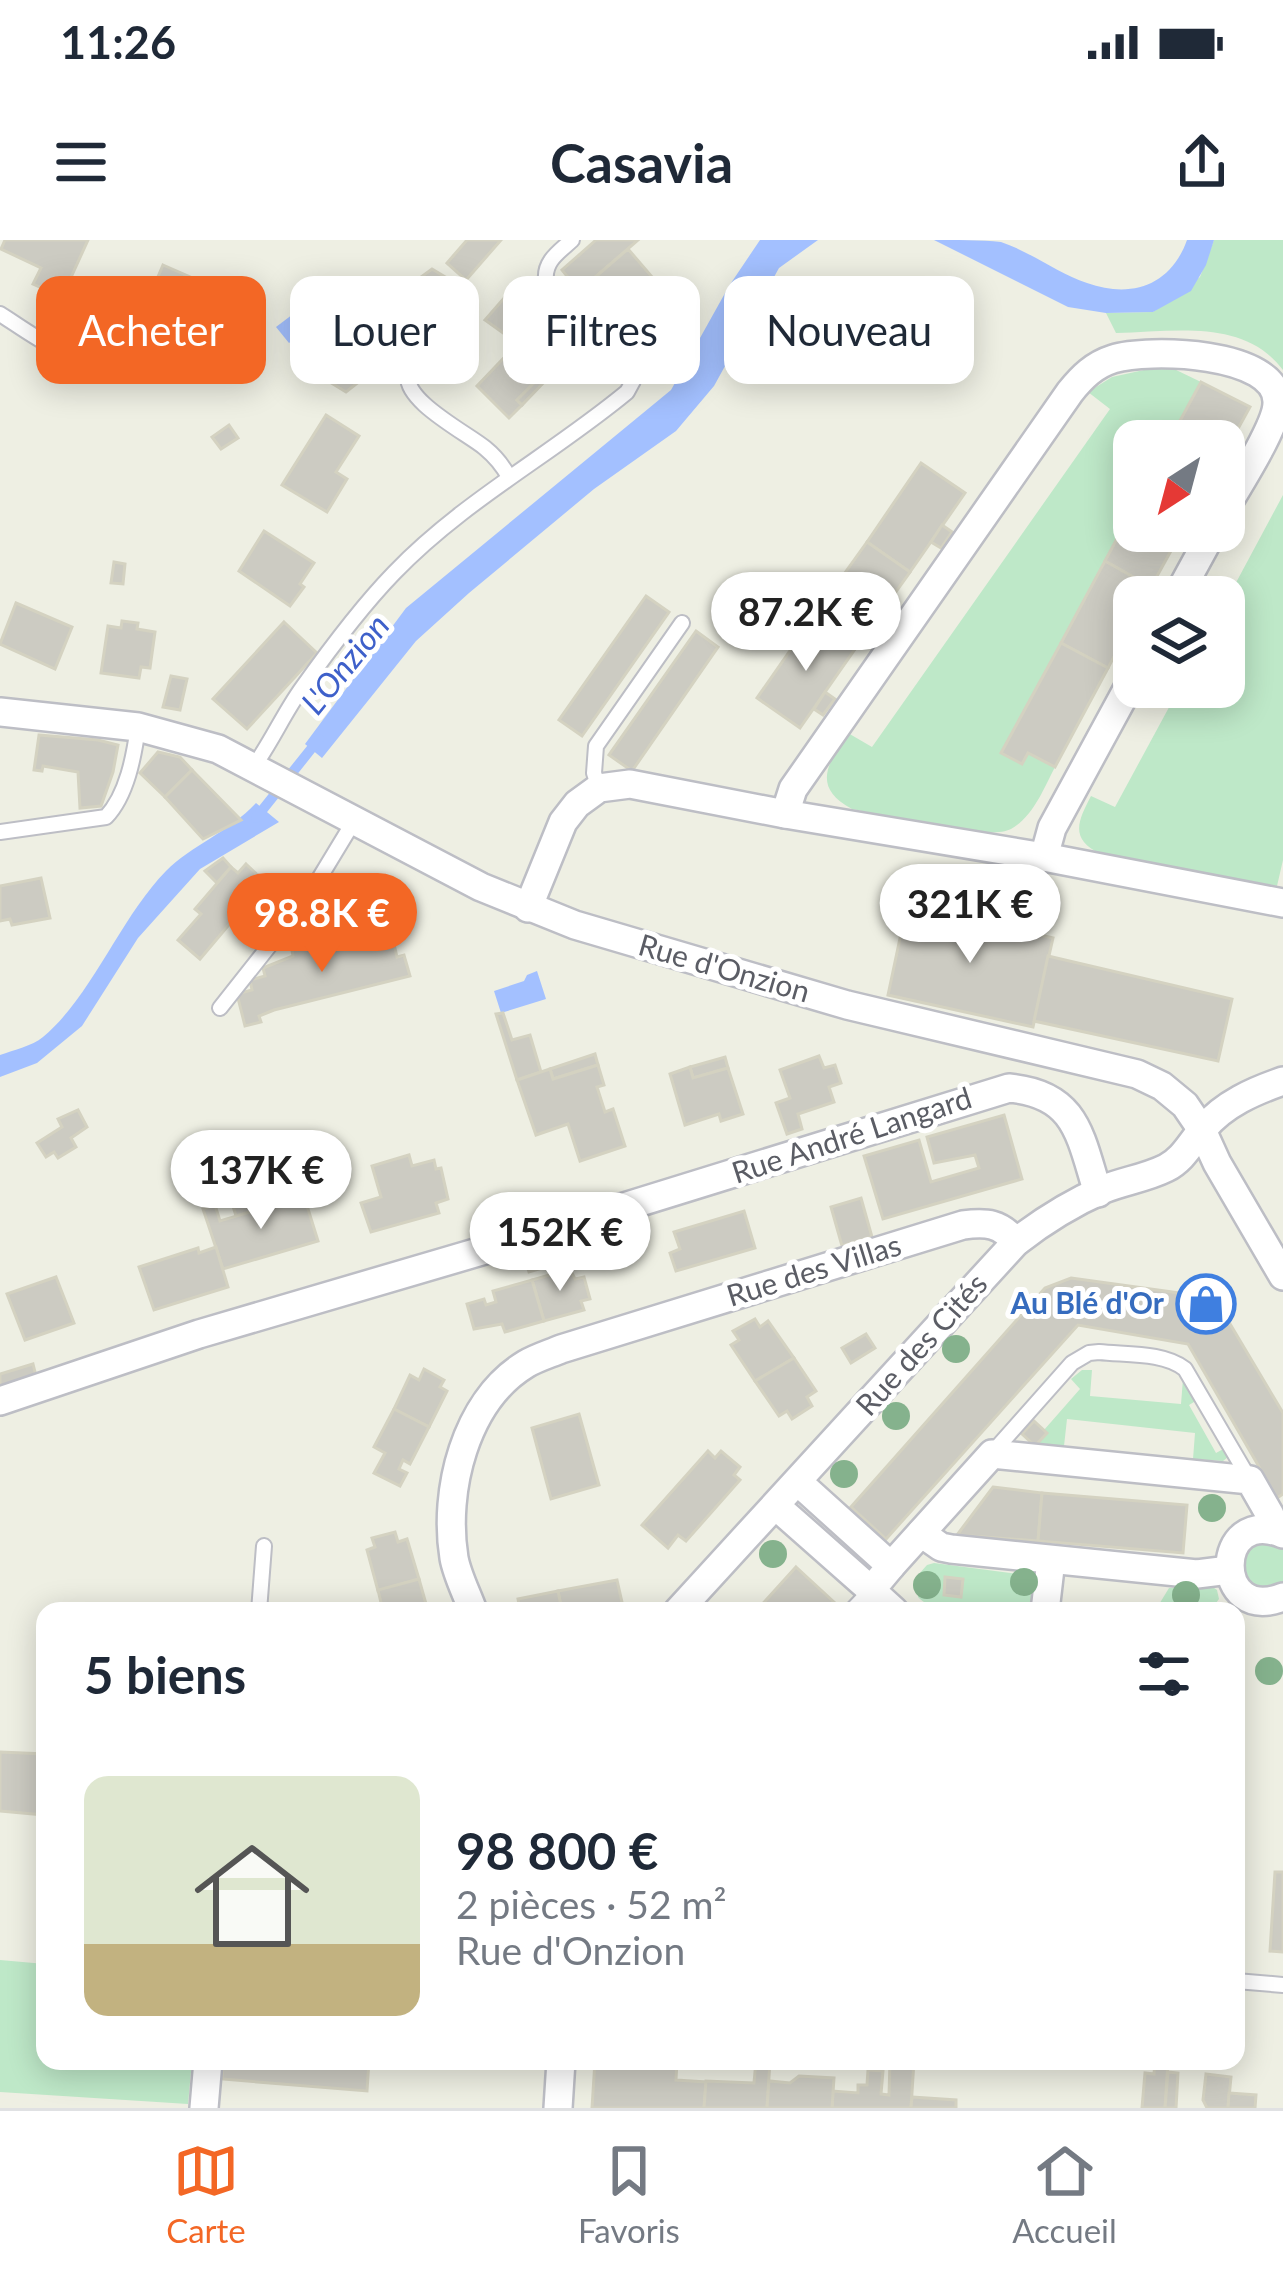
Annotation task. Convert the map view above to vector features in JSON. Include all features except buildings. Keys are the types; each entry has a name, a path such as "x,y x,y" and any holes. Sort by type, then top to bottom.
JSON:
{"street":[{"path":"785,814 793,789 1084,375 1101,363 1138,354 1210,357 1246,366 1263,376 1274,388 1277,402 1273,421 1245,472"},
{"path":"1044,857 1052,828 1117,708"},
{"name":"Rue d'Onzion","path":"0,712 138,727 218,749 528,908 848,1005 1137,1074 1185,1105 1283,1276"},
{"path":"528,908 563,822 577,804 599,788 630,784 1283,903"},
{"name":"Rue des Cités","path":"686,1602 1016,1242 1098,1192 1167,1167 1220,1111 1283,1081"},
{"name":"Rue André Langard","path":"0,1401 199,1334 1009,1088 1036,1090 1062,1106 1081,1139 1098,1192"},
{"name":"Rue des Villas","path":"470,1602 454,1560 450,1507 460,1460 477,1418 498,1388 526,1364 561,1349 963,1225 998,1225 1016,1242"},
{"path":"871,1590 992,1454 1250,1480 1277,1532"},
{"path":"798,1482 891,1566"},
{"path":"776,1506 884,1602"},
{"path":"1239,1602 1229,1570 1233,1548 1259,1529 1277,1532"},
{"path":"921,1533 951,1549 1197,1574 1229,1570"},
{"path":"1046,1602 1051,1560"},
{"path":"1245,1604 1283,1597"},
{"path":"204,2108 207,2070"},
{"path":"558,2108 560,2070"}],"lane":[{"path":"260,770 302,688 392,574 509,477 627,392 633,381 628,358 546,280 549,261 572,240"},
{"path":"0,314 36,336"},
{"path":"408,384 428,407 496,458 509,477"},
{"path":"599,788 594,773 596,746 682,622"},
{"path":"0,832 106,817 115,808 129,769 138,727"},
{"path":"220,1008 308,897 354,821"},
{"path":"992,1454 1072,1363 1099,1352 1163,1359 1185,1369 1250,1480"},
{"path":"260,1602 264,1546"},
{"path":"860,1602 871,1590"},
{"path":"1245,1982 1283,1985"}],"green space":[{"path":"1214,240 1283,240 1283,370 1267,353 1228,335 1116,333 1106,313 1153,312 1200,277"},
{"path":"1172,368 1201,382 1180,420 1113,420 1113,546 1002,752 1022,764 1028,753 1055,767 1032,810 1011,829 980,832 852,809 839,801 827,783 827,774 848,733 872,747 1110,409 1088,392 1112,377"},
{"path":"1283,495 1283,860 1277,886 1101,854 1084,842 1079,829 1091,796 1115,807 1169,708 1245,708 1245,576 1240,576"},
{"path":"1082,1370 1092,1370 1090,1396 1181,1404 1183,1379 1199,1399 1189,1405 1216,1453 1227,1447 1228,1457 1223,1461 1193,1459 1195,1433 1067,1419 1064,1446 1038,1443 1080,1389 1071,1379"},
{"path":"1260,1540 1283,1546 1283,1584 1265,1592 1243,1580 1240,1556"},
{"path":"927,1565 1026,1575 1035,1580 1034,1602 924,1602 918,1597 918,1575"},
{"path":"1211,1586 1219,1599 1160,1602 1169,1588"},
{"path":"0,1960 36,1963 36,2070 191,2070 188,2104 0,2092"}],"water":[{"path":"760,240 818,240 775,276 736,276"},
{"path":"934,240 1001,242 1076,279 1119,289 1160,278 1187,240 1214,240 1191,291 1153,312 1106,313 1068,307"},
{"path":"724,295 724,368 676,431 594,489 416,641 322,758 305,744 406,608 674,384 700,384 700,338"},
{"path":"290,316 290,342 289,343 276,327"},
{"path":"256,803 279,822 200,869 138,938 82,1026 37,1063 0,1077 0,1055 39,1040 60,1020 166,871"},
{"path":"537,971 546,999 501,1013 494,991"}],"waterway":[{"name":"L'Onzion","path":"256,818 319,739"}],"place":[{"name":"Au Blé d'Or","path":"1206,1304"}]}
